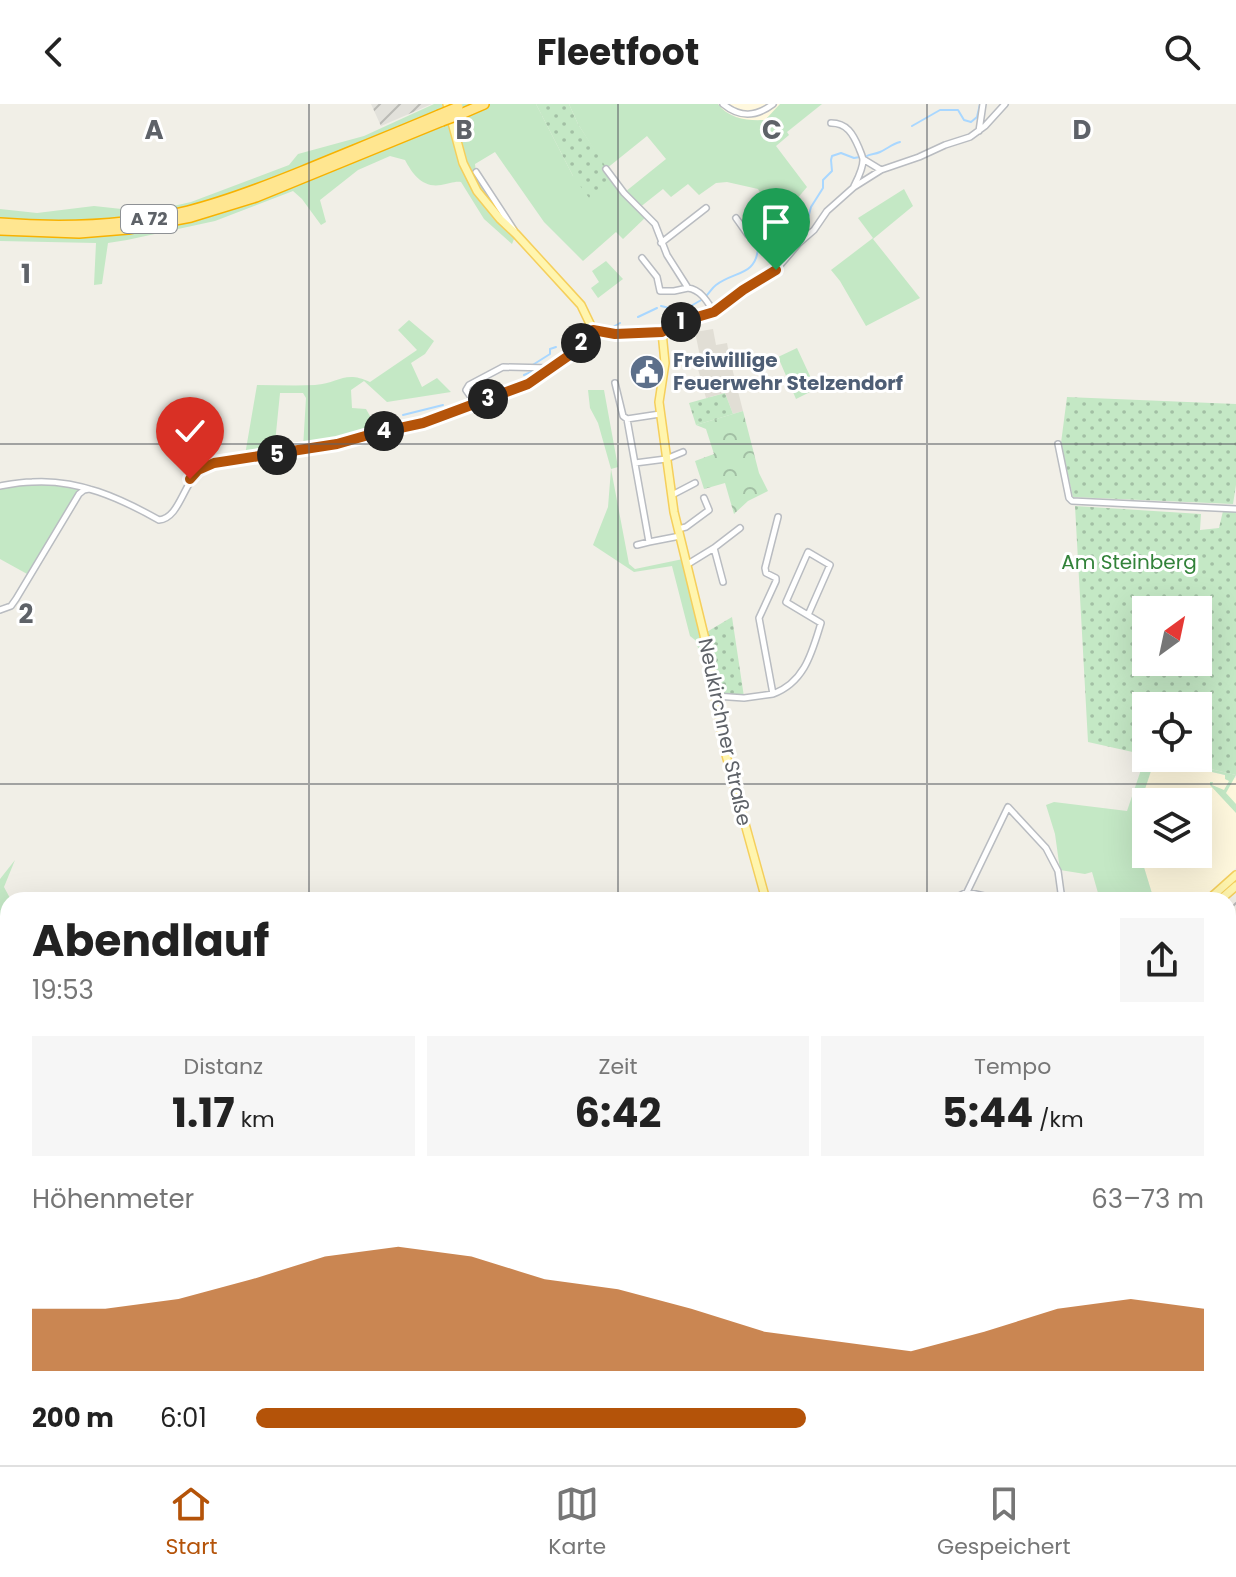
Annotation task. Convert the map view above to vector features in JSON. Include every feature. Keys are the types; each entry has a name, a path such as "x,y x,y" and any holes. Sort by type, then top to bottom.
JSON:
{"highway":[{"name":"A 72","path":"0,230 79,233 150,226 216,211 462,108 484,104"},
{"name":"A 72","path":"0,223 76,226 149,219 212,205 294,179"}],"main road":[{"path":"447,104 463,163 477,191 581,305 593,330 615,334 662,332"},
{"name":"Neukirchner Straße","path":"662,332 665,363 659,402 672,495 704,635 726,755 764,892"},
{"path":"1217,892 1236,875"}],"street":[{"path":"723,104 747,115 761,112 773,104"},
{"path":"978,132 983,104"},
{"path":"662,332 680,322 714,312 776,270 814,230 827,211 854,187 881,170 970,137 1005,104"},
{"path":"831,123 845,126 854,136 863,159 854,187"},
{"path":"863,159 881,170"},
{"path":"606,169 624,193 655,224 661,243 688,288"},
{"path":"476,172 516,234"},
{"path":"661,243 706,208"},
{"path":"736,218 748,235 791,231 799,243"},
{"path":"642,258 657,277 660,291 695,289 714,312"},
{"path":"0,486 40,481 90,489 106,493 159,520 165,520 174,511 193,475 205,466 337,444 423,423 528,384 574,352 593,330"},
{"path":"475,403 466,390 469,385 503,367 551,368"},
{"path":"615,383 623,416 627,419 649,542"},
{"path":"627,419 660,414"},
{"path":"1058,444 1072,501 1236,509"},
{"path":"635,463 666,459 683,452"},
{"path":"672,495 695,483"},
{"path":"0,610 11,606 79,494 90,489"},
{"path":"637,545 679,532 710,513 704,498"},
{"path":"773,694 759,618 776,581 766,573 765,568 778,517"},
{"path":"688,564 740,528"},
{"path":"714,548 723,582"},
{"path":"714,696 767,696 796,681 808,661 821,623 786,602 808,552 830,565 808,615"},
{"path":"967,892 1008,807 1041,841 1058,871 1061,892"}],"shaded area":[{"path":"371,104 432,104 381,126"},
{"path":"718,104 780,104 766,120 746,121 722,110"},
{"path":"713,329 716,345 727,343 729,354 701,361 695,332"},
{"path":"730,360 743,411 733,414 725,393 706,398 698,369"},
{"path":"1150,772 1212,772 1236,778 1236,868 1210,892 1152,892 1144,868 1212,868 1212,788 1145,788"}],"green space":[{"path":"434,104 536,104 573,176 615,181 625,192 666,159 647,136 606,169 569,104 718,104 733,116 765,120 780,104 822,104 787,132 789,135 776,146 807,187 786,212 766,218 758,207 763,198 758,189 727,182 716,183 699,195 688,184 671,197 663,189 639,208 647,216 623,239 616,232 583,261 544,222 495,152 475,164 476,172 516,234 512,244 484,219 461,182 429,184 415,175 405,160 390,156 358,170 320,200 326,222 321,225 293,191 215,221 108,243 102,284 94,285 96,243 0,241 0,209 37,213 94,206 140,211 191,202 289,165 298,154 364,136"},
{"path":"536,104 569,104 578,124 615,181 592,202 573,176"},
{"path":"904,189 913,206 873,239 920,298 866,326 831,270 873,238 858,218"},
{"path":"606,261 623,279 598,298 591,288 599,282 592,271"},
{"path":"409,320 434,341 425,354 411,363 422,387 437,378 451,392 387,402 364,381 351,390 352,408 366,409 372,432 303,448 306,398 303,393 280,393 274,453 245,455 257,385 315,385 348,377 370,382 417,350 398,330"},
{"path":"797,348 816,389 796,399 778,357"},
{"path":"588,390 604,390 618,467 611,469 598,423 590,408"},
{"path":"725,393 733,414 696,425 689,403"},
{"path":"1067,397 1236,404 1236,485 1233,504 1073,497 1061,443"},
{"path":"743,411 759,473 768,491 748,501 734,514 725,483 704,489 695,461 714,454 706,429 696,425"},
{"path":"611,469 629,564 635,569 683,559 704,663 695,640 690,636 672,566 634,572 593,545 608,507"},
{"path":"33,483 80,488 29,575 0,559 0,487"},
{"name":"Am Steinberg","path":"1075,506 1201,514 1200,530 1219,528 1223,511 1236,512 1236,775 1212,769 1212,692 1132,692 1132,752 1088,742"},
{"path":"732,617 744,697 717,694 705,633"},
{"path":"1212,769 1236,775 1226,793 1236,804 1236,813 1210,785 1213,782 1212,785 1224,790 1229,781 1225,775 1212,772"},
{"path":"1140,772 1151,772 1145,788 1135,788"},
{"path":"1132,796 1132,868 1144,868 1152,892 1098,892 1092,872 1085,874 1060,870 1055,834 1046,805 1054,802 1127,811"},
{"path":"15,860 4,887 7,892 0,892 0,879"}],"waterway":[{"path":"912,126 940,110 958,110 964,120 971,122 977,117 980,104"},
{"path":"865,157 900,142"},
{"path":"794,231 807,222 811,207 823,188 823,180 832,171 832,156 841,153 860,157"},
{"path":"707,295 715,286 749,268 764,241 776,235 789,234"},
{"path":"661,306 682,311 703,299"},
{"path":"638,317 657,308"},
{"path":"595,326 613,327 620,323"},
{"path":"524,375 531,372 531,366 550,354 550,349 556,347"},
{"path":"403,415 443,405"}],"place":[{"name":"Freiwillige Feuerwehr Stelzendorf","path":"647,372"}],"route":[{"path":"190,479 198,470 214,463 337,444 423,423 528,384 574,352 593,330 615,334 667,331 680,322 714,312 776,270"}]}
